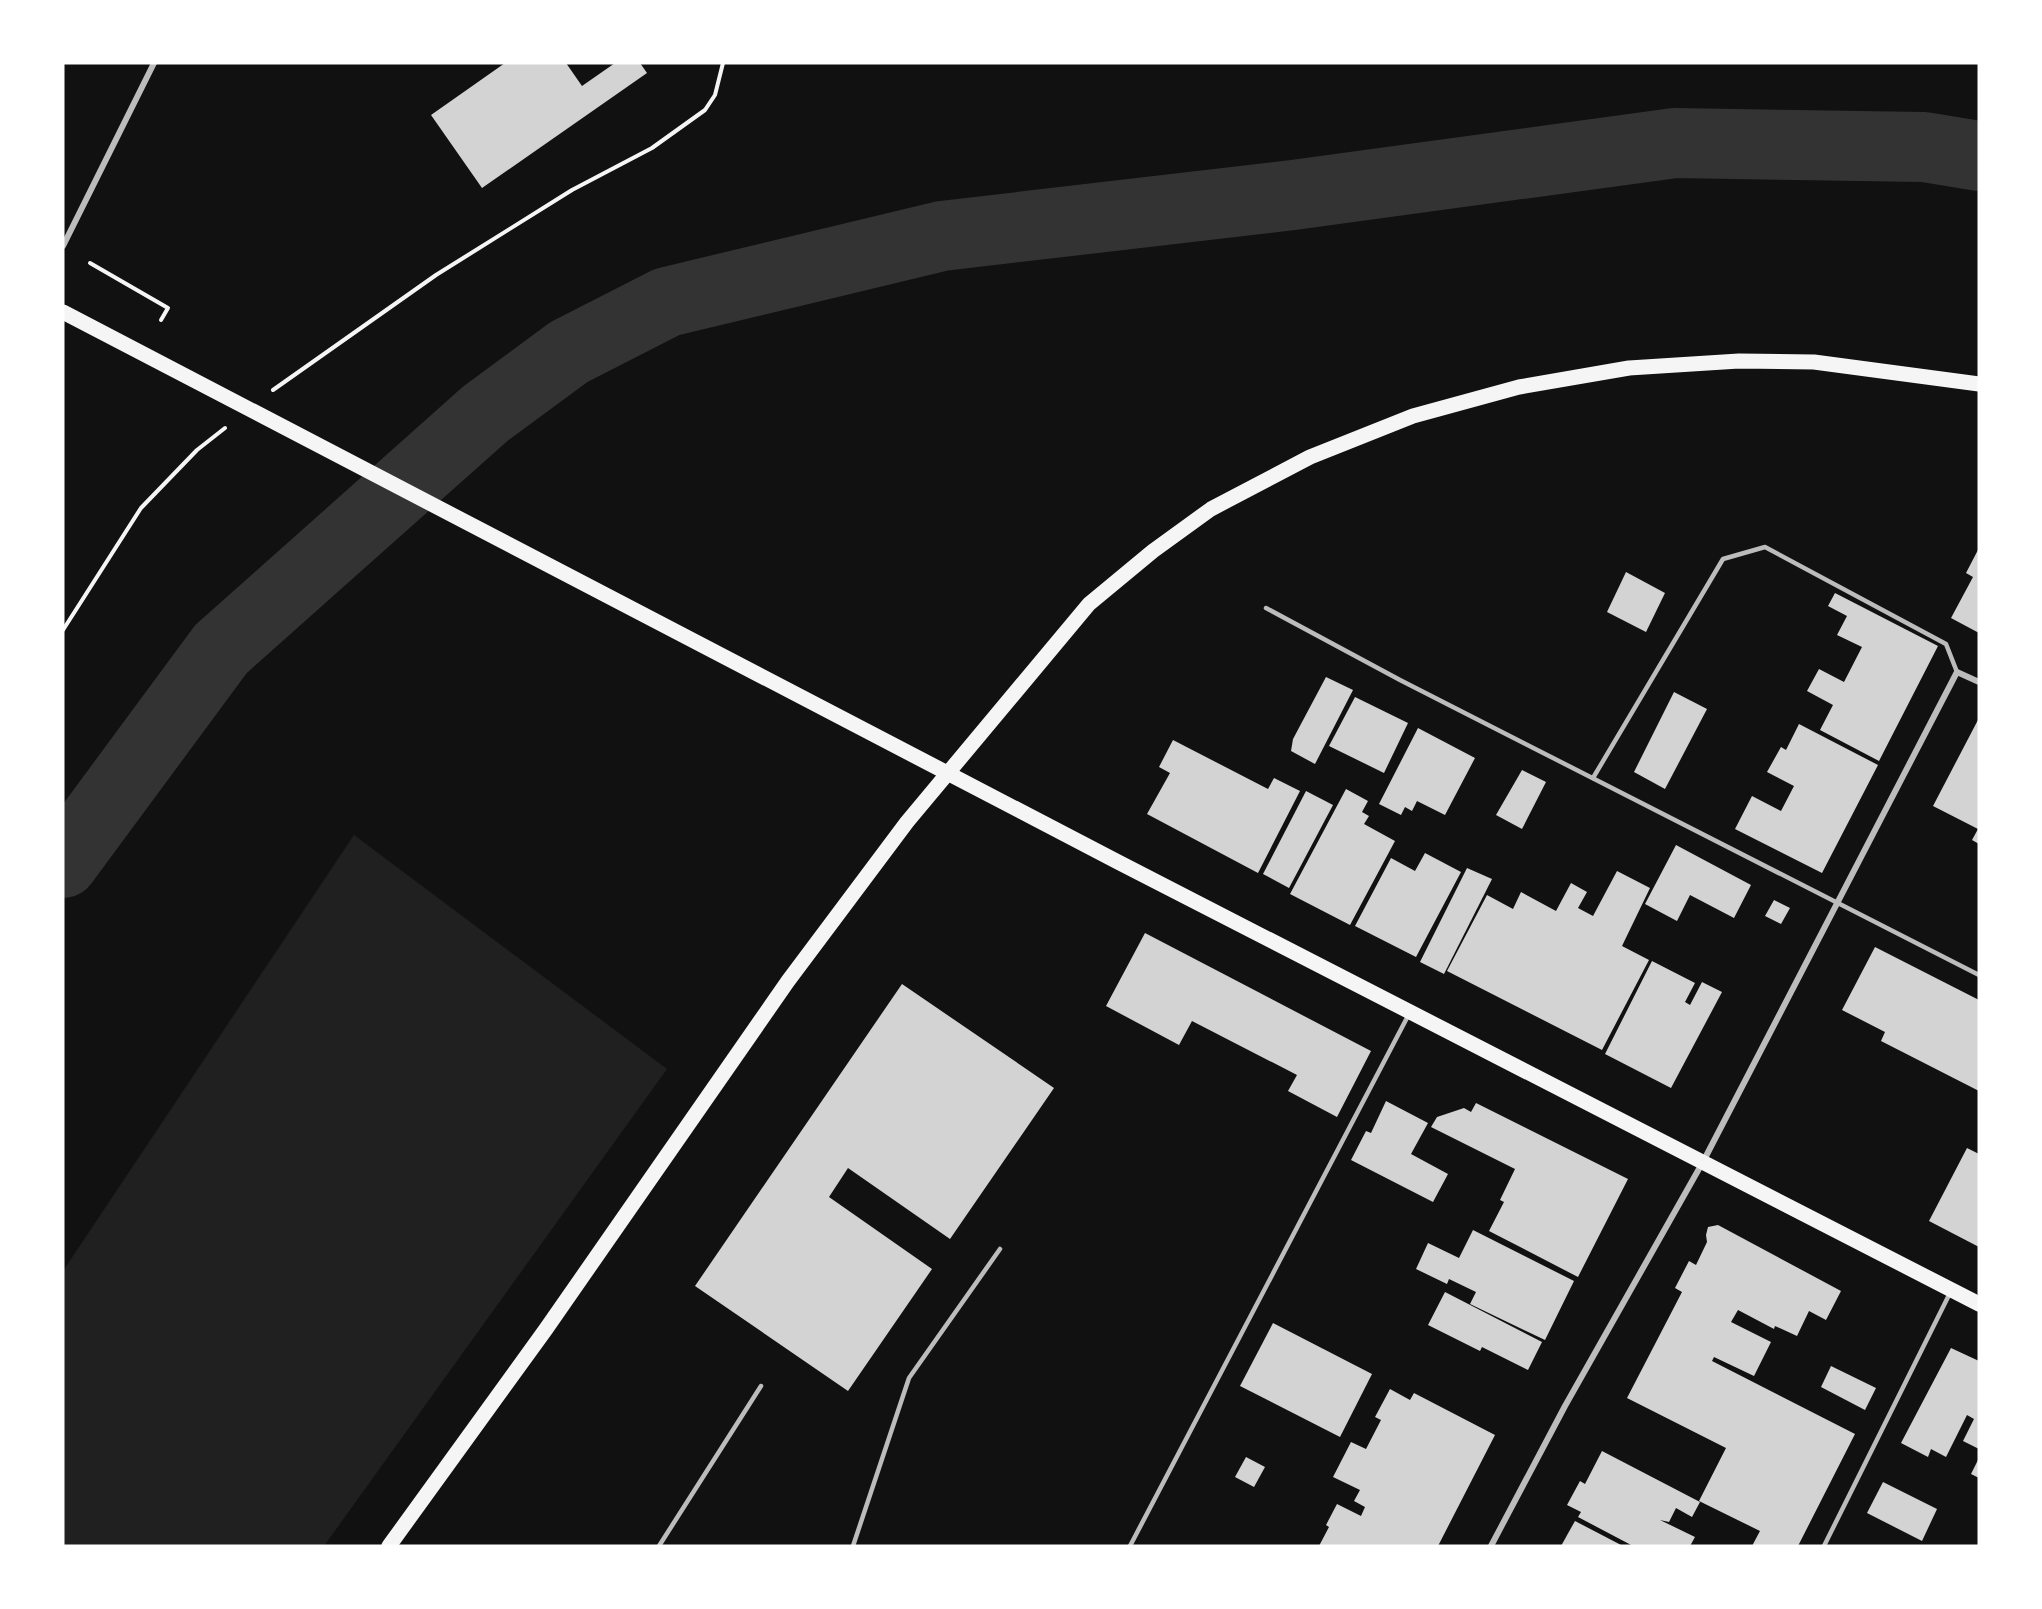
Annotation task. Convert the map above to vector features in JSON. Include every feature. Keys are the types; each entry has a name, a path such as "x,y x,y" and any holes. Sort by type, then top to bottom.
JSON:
{"main road":[{"path":"63,312 1409,1013 1704,1160 1979,1304"},
{"path":"389,1546 546,1329 788,981 907,822 1089,604 1153,551 1211,509 1310,457 1413,416 1519,387 1629,368 1739,361 1825,363 1979,384"}],"street":[{"path":"63,246 154,63"},
{"path":"1491,1546 1564,1406 1704,1160 1839,904 1957,672 1979,682"}],"lane":[{"path":"1593,778 1723,559 1765,547 1946,644 1957,672"},
{"path":"1266,608 1400,680 1979,975"},
{"path":"1130,1546 1409,1013"},
{"path":"853,1546 909,1378 1000,1249"},
{"path":"1824,1546 1951,1289"},
{"path":"659,1546 761,1386"}],"path":[{"path":"267,395 436,275 572,190 652,148 705,110 715,95 723,63"},
{"path":"90,263 168,308 161,320"},
{"path":"63,630 141,508 197,450 232,423"}],"shaded area":[{"path":"354,835 667,1069 324,1546 63,1546 63,1271"}],"building":[{"path":"505,63 566,63 582,86 615,63 640,63 647,73 482,188 431,115"},
{"path":"1979,548 1979,633 1951,618 1973,577 1966,573"},
{"path":"1626,572 1665,593 1646,632 1607,612"},
{"path":"1835,593 1938,646 1879,761 1820,730 1833,705 1807,691 1819,669 1844,682 1862,647 1837,635 1847,616 1828,606"},
{"path":"1326,677 1353,690 1315,764 1291,751 1293,739"},
{"path":"1674,692 1707,709 1665,789 1634,772"},
{"path":"1355,697 1408,723 1384,773 1329,746"},
{"path":"1979,718 1979,844 1972,840 1978,829 1933,806"},
{"path":"1799,724 1878,765 1822,873 1735,829 1752,796 1781,811 1794,786 1767,772 1781,747 1786,750"},
{"path":"1418,728 1475,758 1445,815 1417,801 1412,811 1405,807 1401,815 1379,804"},
{"path":"1173,740 1268,789 1274,778 1300,791 1258,873 1147,814 1170,773 1159,767"},
{"path":"1522,770 1546,782 1522,829 1496,815"},
{"path":"1346,789 1368,801 1362,812 1369,816 1364,824 1395,841 1350,925 1290,894"},
{"path":"1306,791 1333,805 1289,888 1263,874"},
{"path":"1676,845 1751,885 1734,918 1690,895 1677,921 1645,904"},
{"path":"1425,853 1461,872 1416,957 1355,926 1391,858 1415,871"},
{"path":"1467,868 1492,879 1444,974 1420,962"},
{"path":"1617,871 1650,888 1622,946 1649,960 1602,1050 1447,971 1487,895 1513,909 1521,892 1556,911 1571,883 1587,892 1578,908 1593,916"},
{"path":"1774,900 1790,908 1781,924 1765,916"},
{"path":"1145,933 1371,1051 1337,1117 1288,1091 1297,1075 1192,1021 1179,1045 1106,1006"},
{"path":"1875,947 1979,1000 1979,1091 1881,1041 1885,1032 1842,1010"},
{"path":"1652,961 1695,983 1685,1002 1690,1005 1702,982 1722,992 1671,1088 1605,1054"},
{"path":"902,984 1054,1088 950,1239 848,1168 829,1197 932,1269 848,1391 695,1286"},
{"path":"1386,1101 1428,1123 1411,1154 1448,1174 1433,1202 1351,1160 1366,1131 1371,1133"},
{"path":"1476,1103 1628,1179 1578,1277 1489,1231 1504,1202 1500,1200 1515,1169 1431,1127 1437,1117 1464,1108 1471,1112"},
{"path":"1967,1148 1979,1154 1979,1247 1929,1221"},
{"path":"1718,1225 1841,1291 1826,1320 1809,1311 1797,1336 1775,1326 1774,1329 1738,1310 1731,1322 1771,1342 1754,1376 1714,1357 1712,1361 1855,1434 1798,1546 1752,1546 1760,1531 1699,1501 1726,1448 1627,1398 1682,1292 1675,1288 1689,1261 1696,1265 1707,1242 1708,1227"},
{"path":"1473,1230 1574,1281 1545,1340 1470,1304 1476,1292 1449,1279 1447,1284 1416,1269 1428,1243 1459,1258"},
{"path":"1445,1292 1542,1342 1528,1370 1482,1347 1480,1351 1428,1325"},
{"path":"1273,1323 1372,1374 1340,1437 1240,1386"},
{"path":"1951,1348 1979,1361 1979,1449 1963,1441 1974,1419 1967,1415 1946,1457 1931,1449 1928,1457 1901,1443"},
{"path":"1831,1366 1876,1388 1865,1410 1821,1387"},
{"path":"1390,1389 1410,1400 1414,1393 1495,1435 1438,1546 1319,1546 1329,1527 1326,1525 1337,1504 1361,1516 1365,1507 1354,1501 1360,1490 1333,1477 1351,1442 1366,1449 1381,1420 1375,1417"},
{"path":"1602,1451 1700,1502 1692,1517 1676,1508 1669,1522 1660,1520 1695,1537 1690,1546 1633,1546 1578,1517 1581,1512 1567,1505 1580,1481 1585,1484"},
{"path":"1246,1457 1265,1467 1254,1487 1235,1477"},
{"path":"1979,1458 1979,1478 1971,1474"},
{"path":"1883,1482 1937,1509 1922,1541 1867,1513"},
{"path":"1575,1521 1623,1546 1561,1546"}],"waterway":[{"path":"63,863 221,649 485,414 569,352 667,302 942,236 1293,195 1675,143 1924,147 1979,156"}]}
